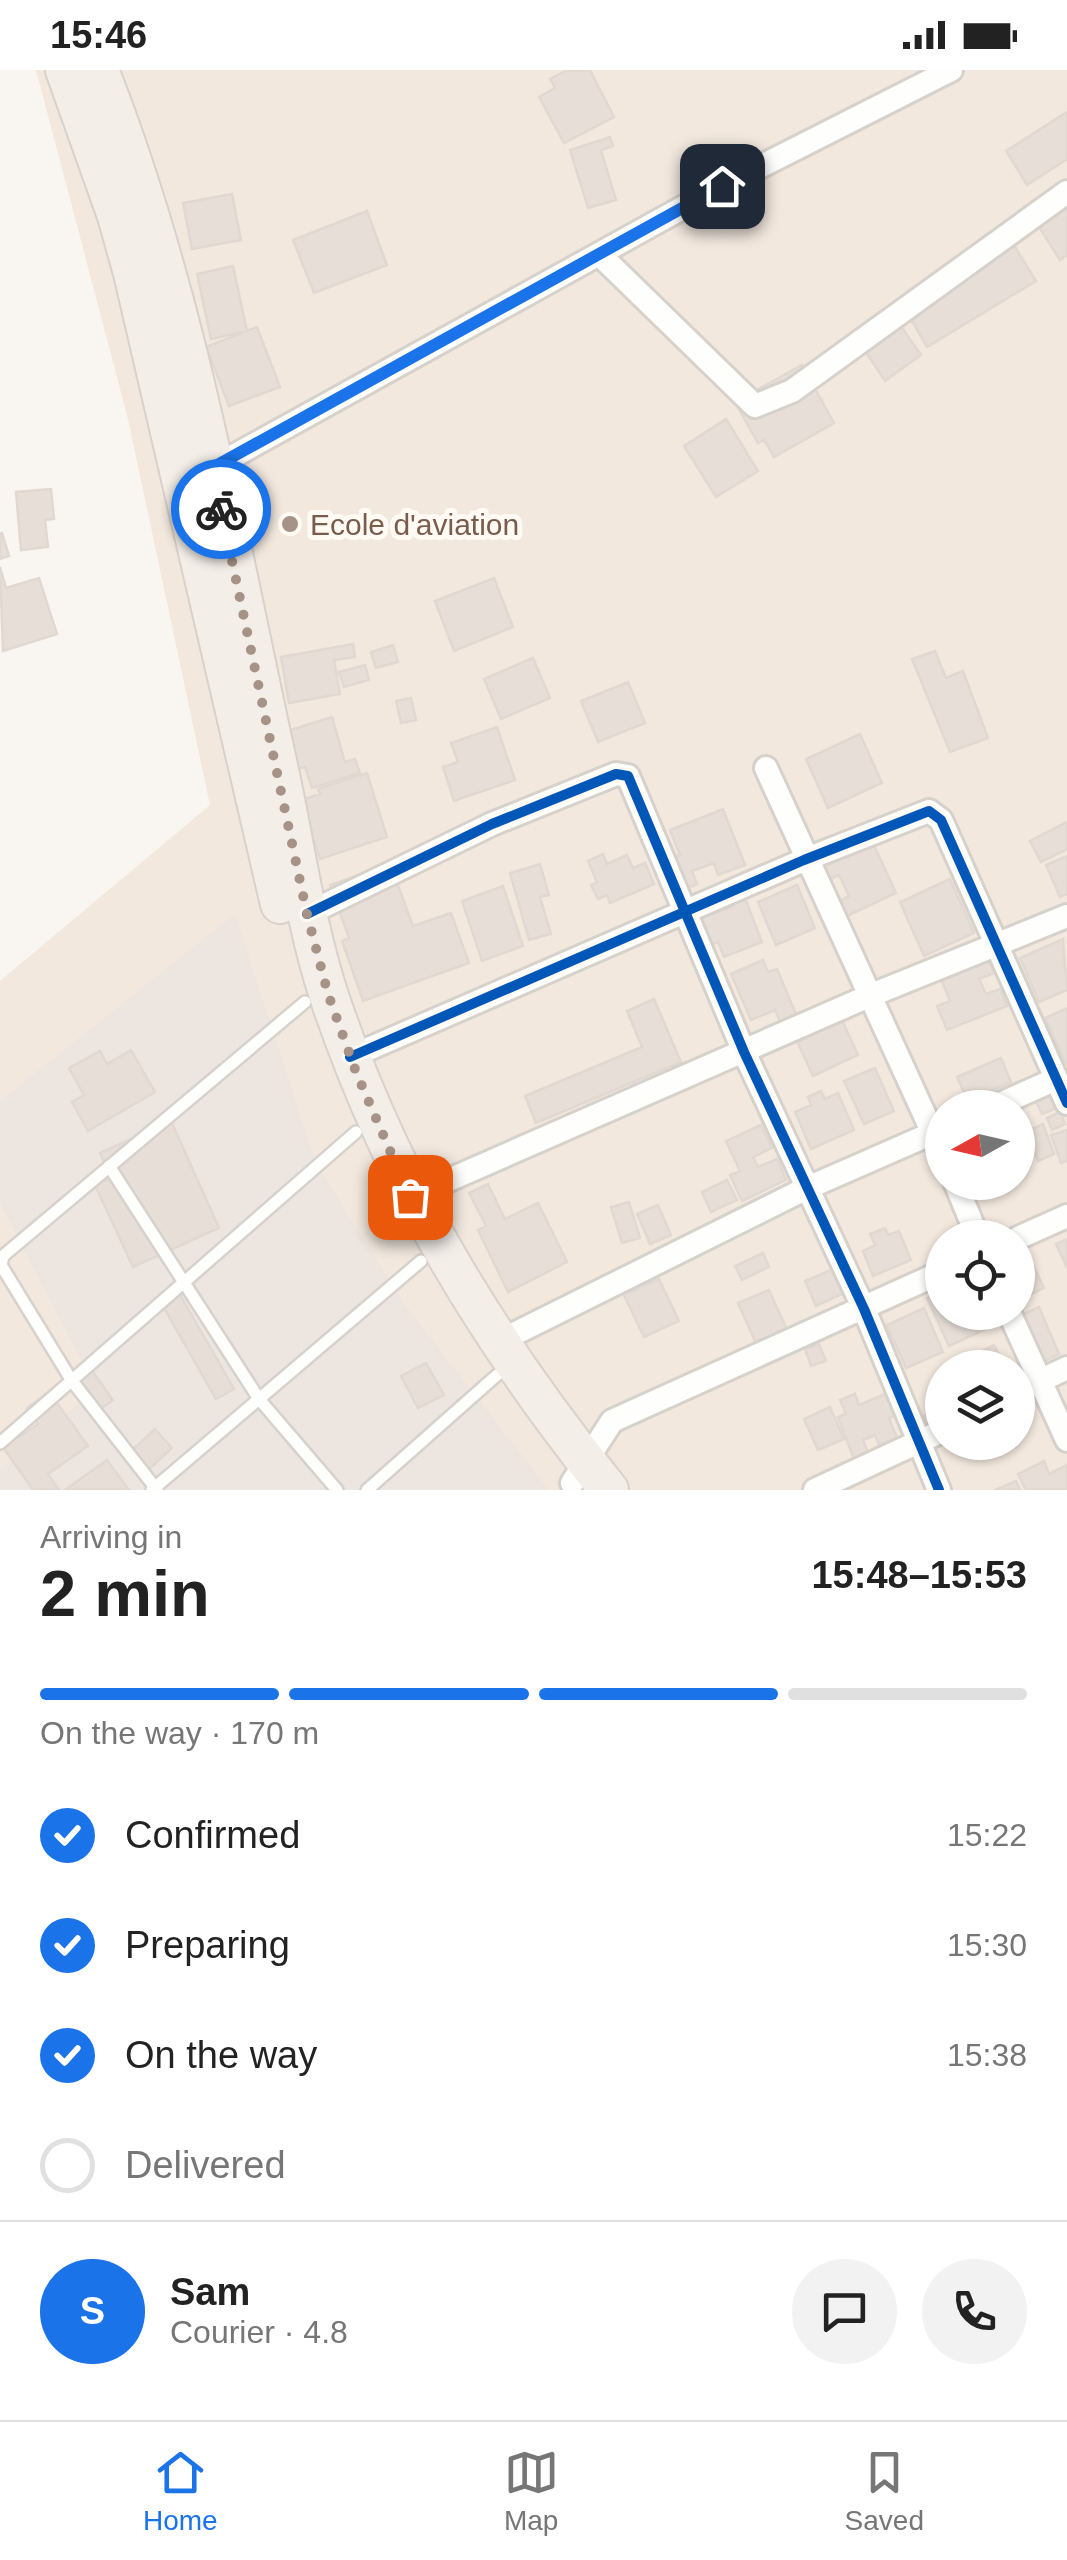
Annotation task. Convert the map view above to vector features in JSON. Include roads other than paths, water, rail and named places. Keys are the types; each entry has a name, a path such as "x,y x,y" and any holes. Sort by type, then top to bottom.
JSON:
{"main road":[{"path":"65,70 118,216 133,273 306,1002 356,1132 421,1261 500,1358"},
{"path":"99,70 148,208 212,468 307,914 350,1056 410,1197 500,1358 582,1482"}],"street":[{"path":"212,468 598,254 951,70"},
{"path":"598,254 755,406 792,391 1067,192"},
{"path":"766,768 804,860 925,1108"},
{"path":"307,914 492,824 622,774 628,776 805,1190 864,1308 939,1490"},
{"path":"350,1056 804,860 930,811 941,820 1000,945 1067,1104"},
{"path":"410,1197 870,996 1067,916"},
{"path":"1030,1090 1056,1078"},
{"path":"500,1358 805,1190 925,1145"},
{"path":"1035,1230 1067,1216"},
{"path":"582,1482 612,1421 925,1280"},
{"path":"1035,1382 1067,1368"},
{"path":"1035,1397 1067,1440"},
{"path":"815,1490 925,1441"}],"lane":[{"path":"306,1002 7,1251 1,1265 72,1381 155,1489 421,1261"},
{"path":"0,1443 180,1281 356,1132"},
{"path":"109,1166 259,1399 337,1490"},
{"path":"367,1490 500,1358"}],"place":[{"name":"Ecole d'aviation","path":"290,524"}]}
